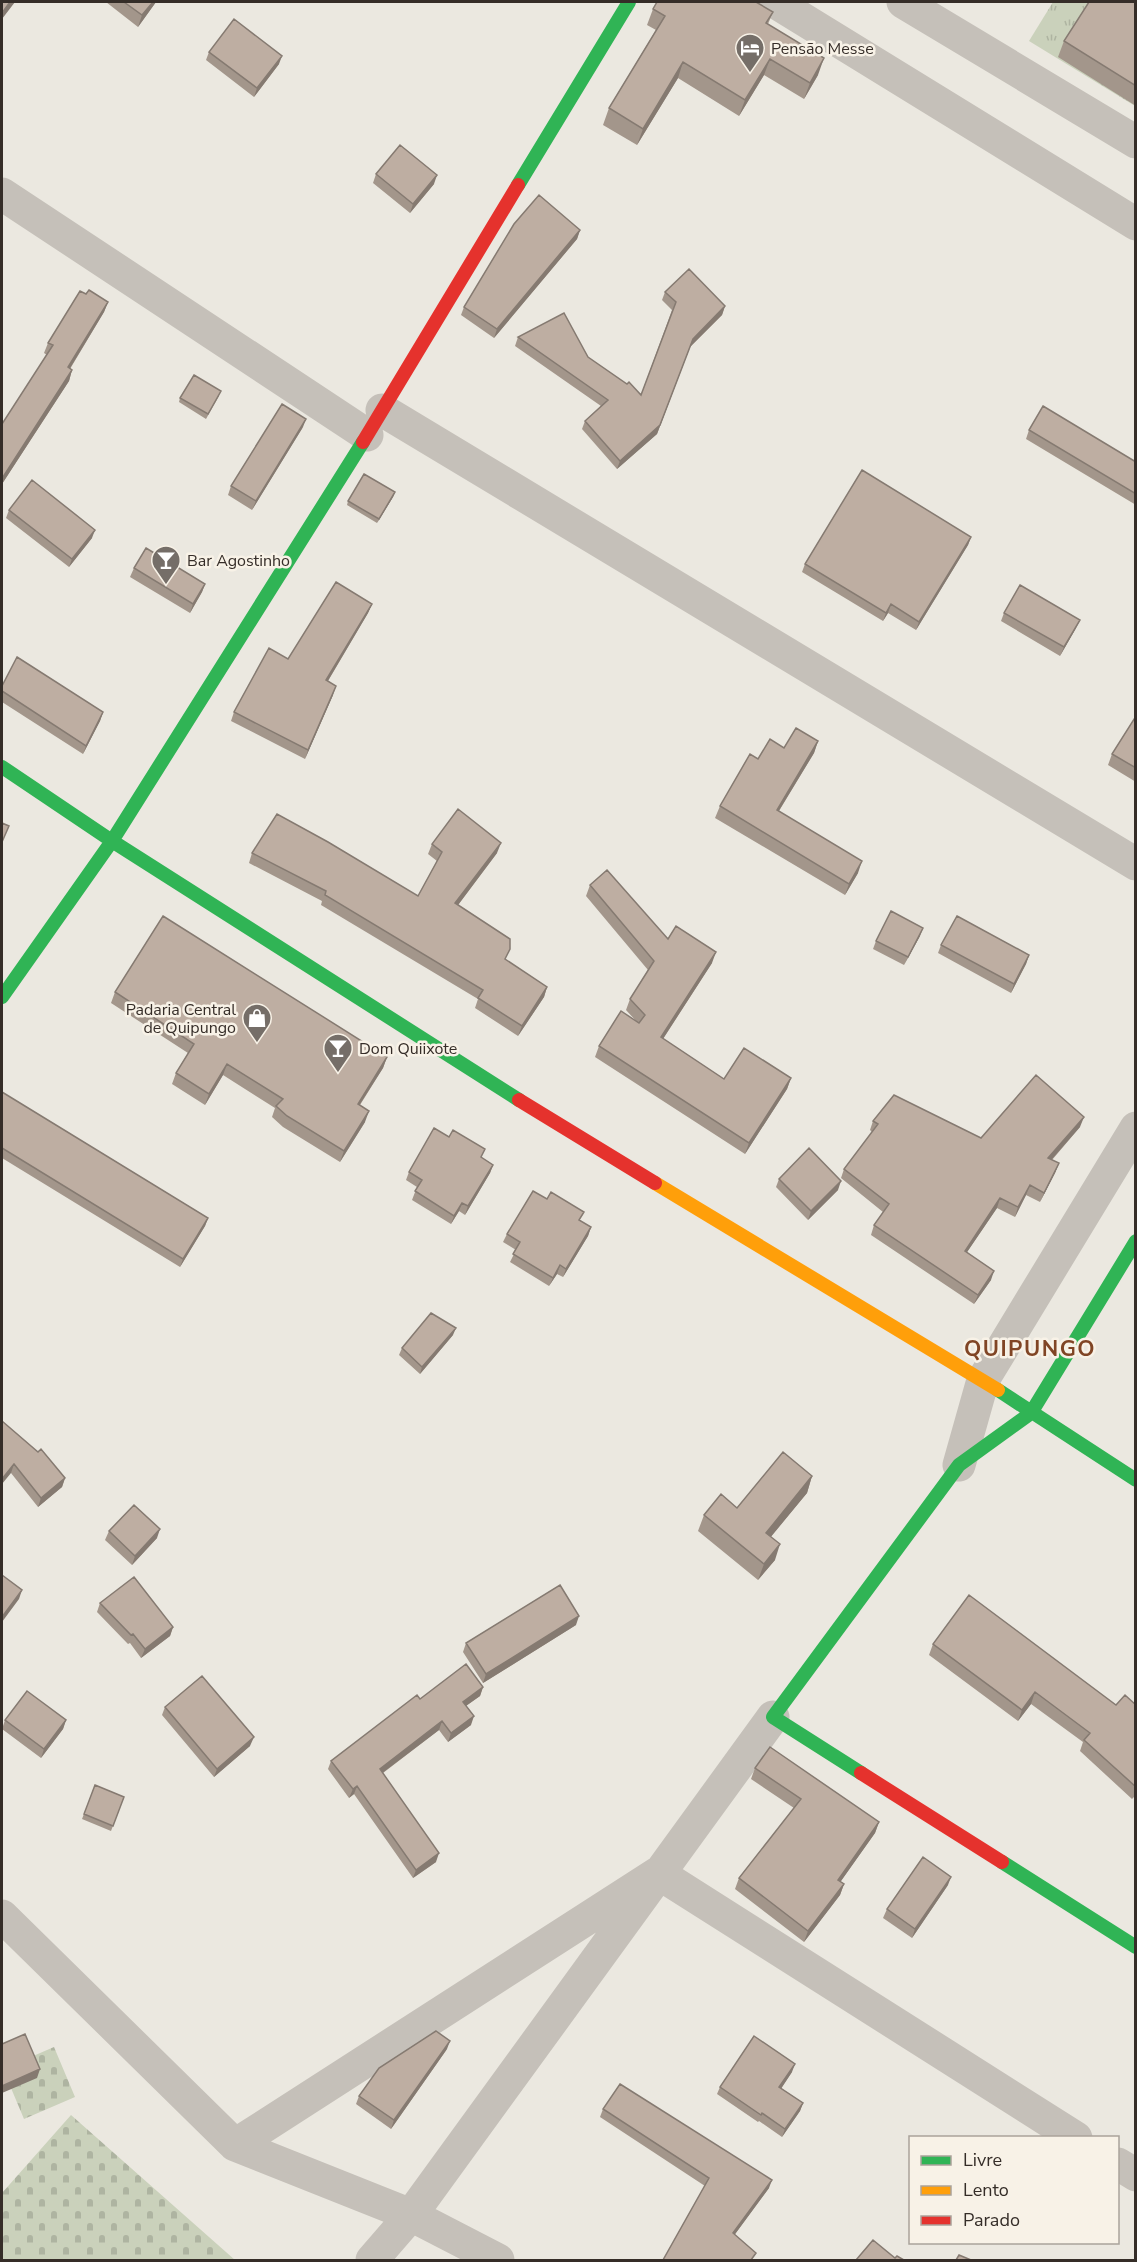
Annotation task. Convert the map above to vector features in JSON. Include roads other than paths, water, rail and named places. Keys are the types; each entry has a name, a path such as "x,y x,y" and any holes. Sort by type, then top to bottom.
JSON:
{"street":[{"path":"2,997 44,934 112,841 375,423 629,2"},
{"path":"775,2 1136,224"},
{"path":"903,2 1136,142"},
{"path":"2,194 375,423 1136,864"},
{"path":"2,767 112,841 480,1077 983,1380 1136,1480"},
{"path":"2,969 44,934"},
{"path":"959,1464 983,1380 1136,1128"},
{"path":"372,2260 411,2215 658,1873 959,1464 1031,1413 1136,1240"},
{"path":"773,1717 1136,1947"},
{"path":"658,1873 1073,2136"},
{"path":"235,2145 658,1873"},
{"path":"2,1916 235,2145 411,2215 498,2260"},
{"path":"1119,2165 1136,2175"}],"place":[{"name":"Pensão Messe","path":"750,74"},
{"name":"Bar Agostinho","path":"166,586"},
{"name":"Padaria Central de Quipungo","path":"257,1044"},
{"name":"Dom Quiixote","path":"338,1074"}],"district":[{"name":"QUIPUNGO","path":"1030,1348"}]}
